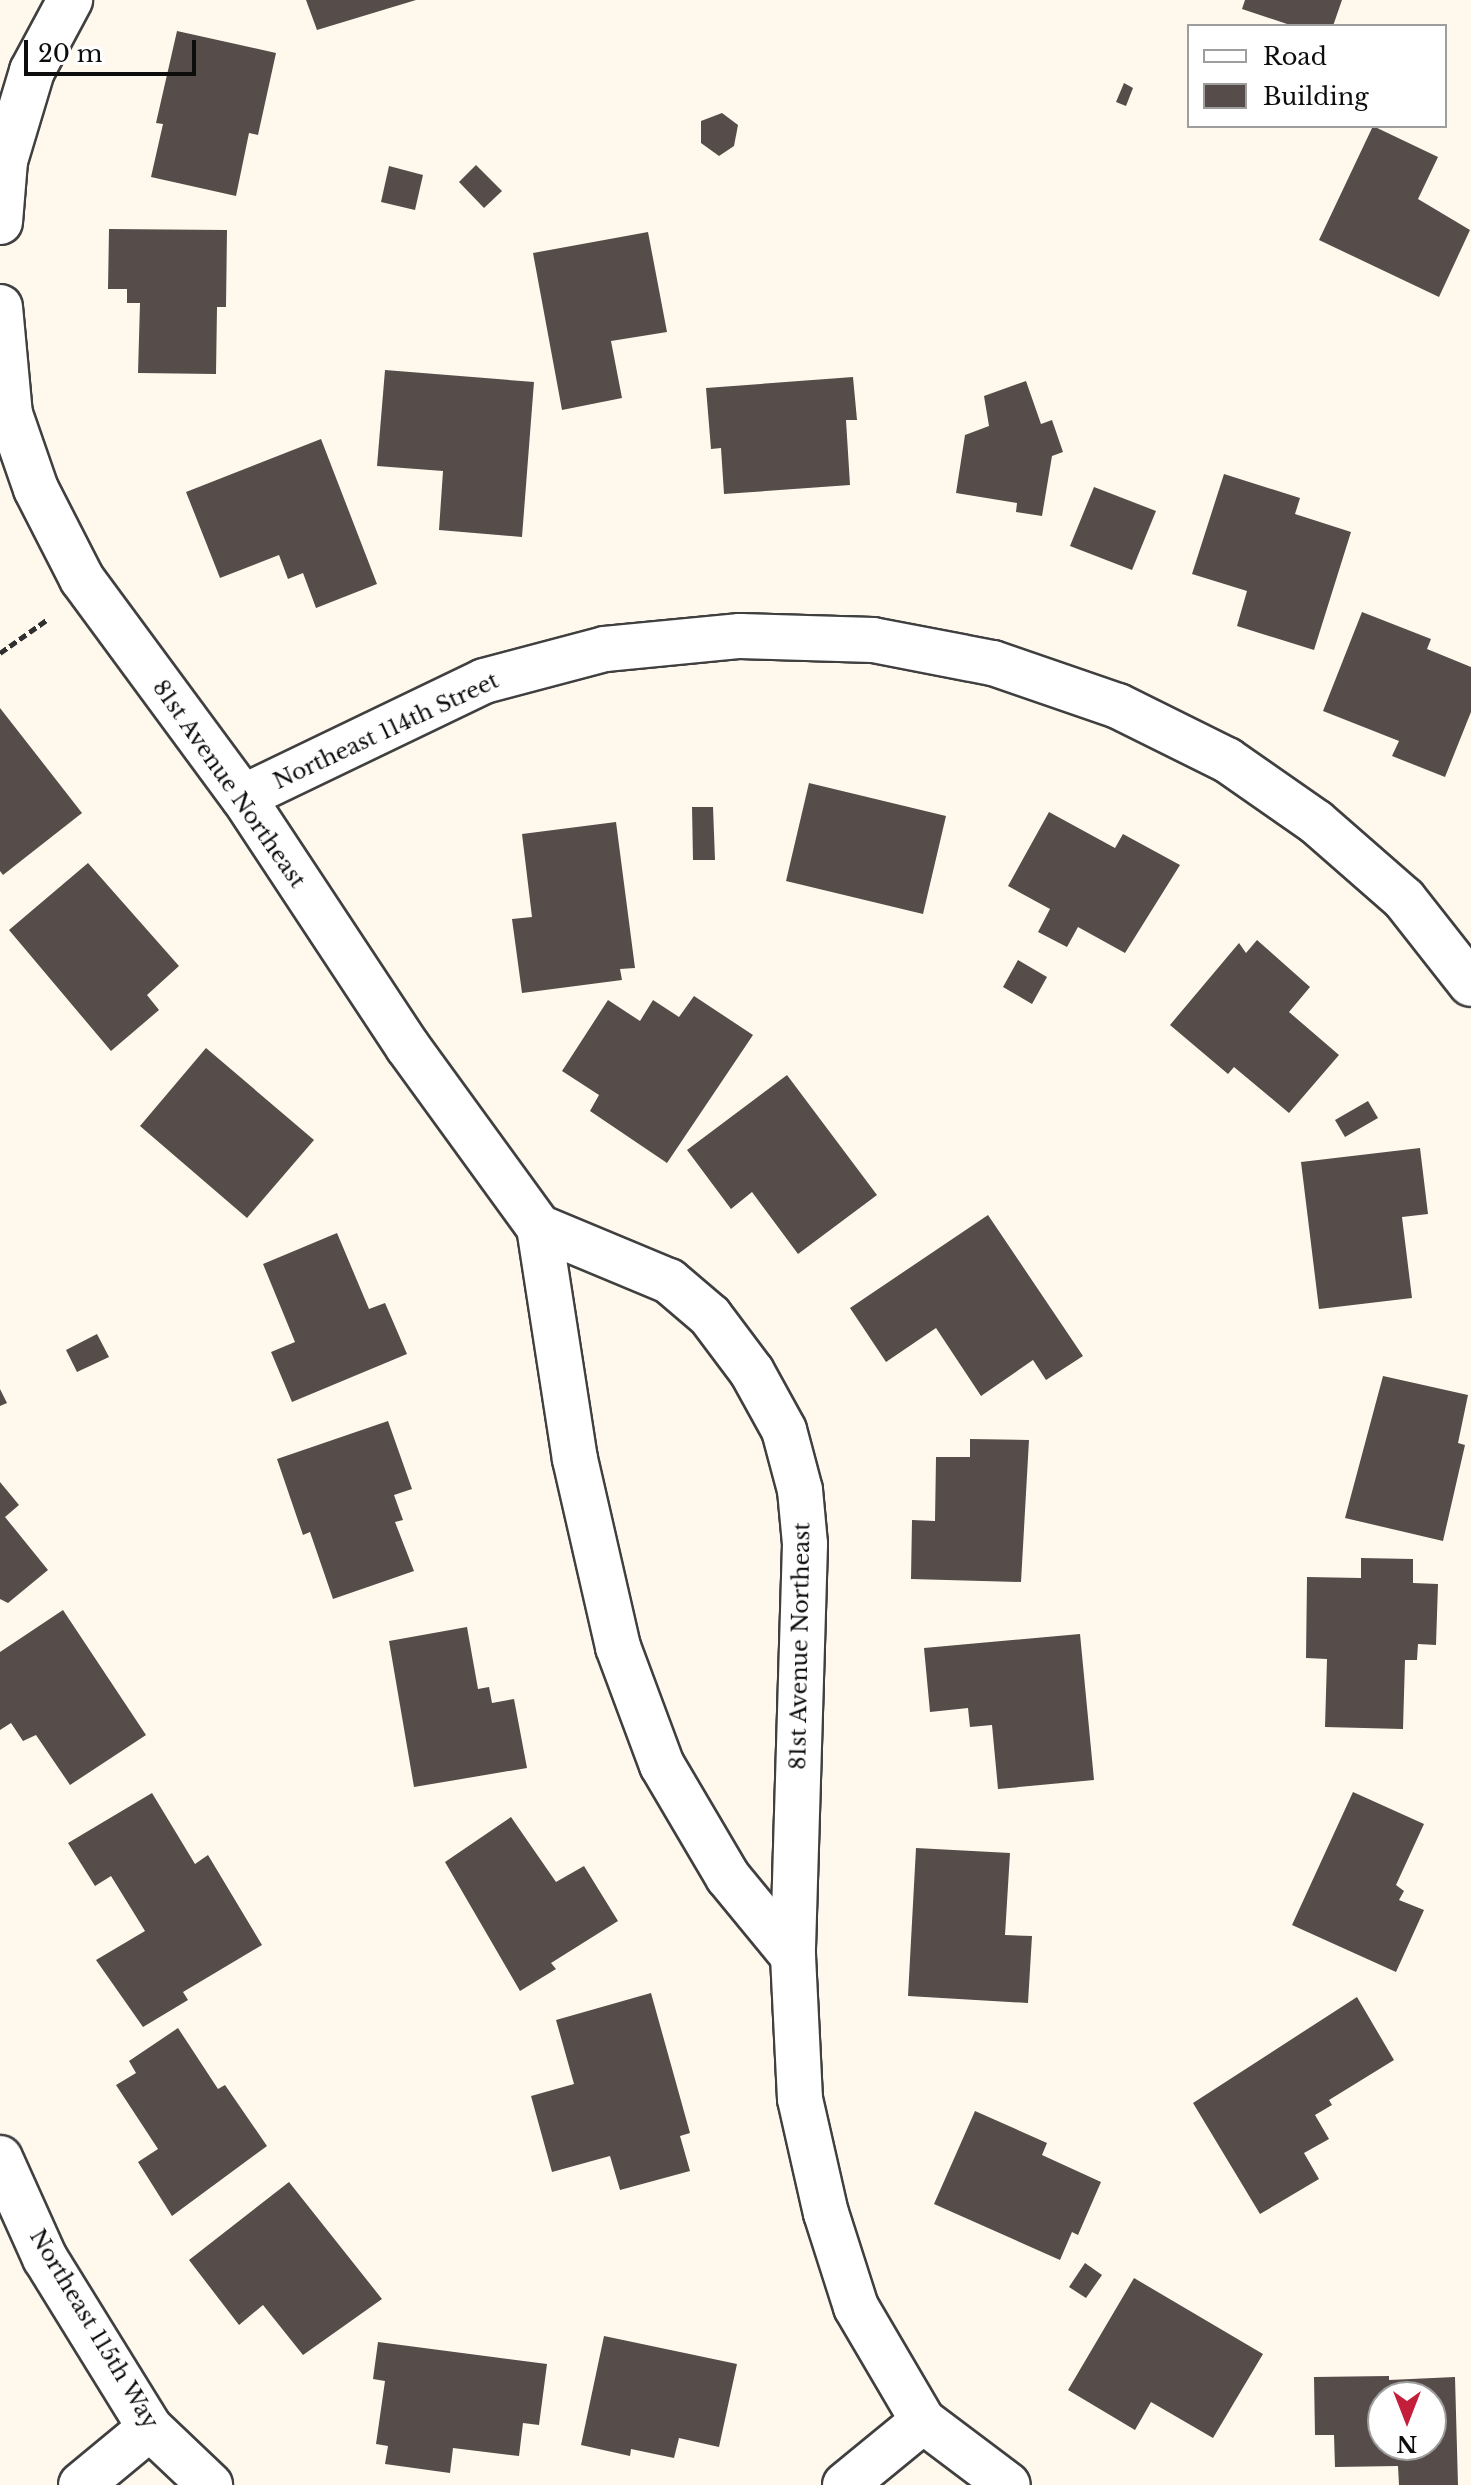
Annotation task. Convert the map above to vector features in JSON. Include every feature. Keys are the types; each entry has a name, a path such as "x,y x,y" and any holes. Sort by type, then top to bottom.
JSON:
{"street":[{"path":"0,222 2,161 32,71 70,0"},
{"name":"81st Avenue Northeast","path":"0,307 10,414 36,489 82,579 243,797 408,1047 539,1227 575,1459 618,1647 662,1765 728,1877 793,1956"},
{"name":"Northeast 114th Street","path":"243,797 484,681 605,649 740,636 873,640 993,663 1118,706 1227,760 1316,822 1404,899 1471,984"},
{"name":"81st Avenue Northeast","path":"539,1227 669,1281 710,1316 752,1372 784,1430 800,1490 805,1544 793,1956 800,2099 826,2213 856,2307 923,2421"},
{"name":"Northeast 115th Way","path":"0,2158 45,2258 150,2428 210,2485"},
{"path":"845,2485 923,2421 1008,2485"},
{"path":"81,2485 150,2428"}],"path":[{"path":"0,653 55,614"}],"building":[{"path":"306,0 416,0 317,30"},
{"path":"1245,0 1342,0 1334,24 1287,24 1242,9"},
{"path":"177,31 276,53 258,135 249,133 236,196 151,177 163,124 156,123"},
{"path":"1124,83 1133,88 1126,106 1116,102"},
{"path":"722,113 738,125 734,146 719,156 701,143 701,121"},
{"path":"1372,128 1438,157 1418,199 1470,230 1439,297 1319,240"},
{"path":"476,165 502,191 484,208 459,182"},
{"path":"389,166 423,175 415,210 381,202"},
{"path":"109,229 227,230 226,307 217,307 216,374 138,373 140,303 127,303 127,289 108,289"},
{"path":"648,232 667,332 611,341 622,398 562,410 533,253"},
{"path":"385,370 534,382 522,537 439,530 443,471 377,466"},
{"path":"853,377 857,420 846,420 850,485 724,494 721,448 711,449 706,388"},
{"path":"1026,381 1041,424 1052,420 1063,452 1052,456 1042,516 1016,512 1017,503 956,493 965,435 989,426 984,396"},
{"path":"321,439 377,584 316,608 303,573 288,579 279,555 220,578 186,492"},
{"path":"1224,474 1300,498 1295,514 1351,532 1314,650 1237,626 1247,591 1192,574"},
{"path":"1094,487 1156,511 1132,570 1070,546"},
{"path":"1362,612 1431,639 1427,649 1471,667 1471,712 1445,777 1392,756 1399,741 1323,711"},
{"path":"0,708 82,813 3,875 0,871"},
{"path":"809,783 946,816 923,914 786,881"},
{"path":"692,807 713,807 715,860 693,860"},
{"path":"1049,812 1115,848 1123,834 1180,865 1125,953 1078,927 1067,947 1038,932 1050,909 1008,886"},
{"path":"616,822 635,968 620,969 622,980 522,993 512,919 532,917 522,834"},
{"path":"88,863 179,966 147,995 159,1010 111,1051 9,930"},
{"path":"1257,940 1310,987 1289,1012 1339,1055 1289,1113 1234,1067 1228,1074 1170,1025 1239,943 1246,953"},
{"path":"1018,960 1047,977 1032,1004 1003,987"},
{"path":"694,996 753,1035 667,1163 590,1111 599,1095 562,1071 608,1000 640,1021 653,1000 679,1017"},
{"path":"206,1048 314,1140 247,1218 140,1126"},
{"path":"787,1075 877,1195 798,1254 752,1192 731,1209 687,1150"},
{"path":"1368,1101 1378,1118 1345,1137 1335,1120"},
{"path":"1420,1148 1428,1214 1402,1217 1412,1298 1319,1309 1301,1162"},
{"path":"988,1215 1083,1356 1046,1380 1033,1360 981,1396 936,1328 886,1362 850,1308"},
{"path":"337,1233 369,1309 385,1303 407,1354 292,1402 271,1352 295,1342 263,1264"},
{"path":"97,1334 109,1357 77,1372 66,1350"},
{"path":"1383,1376 1468,1395 1458,1443 1465,1445 1443,1541 1345,1518"},
{"path":"0,1389 7,1403 0,1406"},
{"path":"388,1421 412,1489 394,1495 403,1520 395,1522 414,1571 333,1599 310,1532 303,1535 277,1459"},
{"path":"970,1439 1029,1440 1021,1582 911,1579 912,1520 935,1521 936,1457 970,1457"},
{"path":"0,1482 19,1505 5,1517 48,1570 8,1603 0,1599"},
{"path":"1361,1558 1413,1559 1413,1583 1438,1584 1436,1645 1418,1644 1417,1660 1405,1660 1403,1729 1325,1727 1327,1659 1306,1658 1307,1577 1361,1578"},
{"path":"63,1610 146,1735 70,1785 36,1735 23,1741 11,1723 0,1730 0,1652"},
{"path":"467,1627 478,1689 489,1687 492,1703 514,1699 527,1768 414,1787 389,1641"},
{"path":"1080,1634 1094,1780 998,1789 992,1725 970,1727 968,1708 930,1712 924,1648"},
{"path":"1353,1792 1424,1824 1396,1885 1404,1891 1399,1900 1424,1910 1396,1972 1292,1925"},
{"path":"152,1793 195,1864 208,1855 262,1945 183,1992 188,2000 143,2027 96,1960 145,1931 111,1876 95,1886 68,1843"},
{"path":"511,1817 556,1882 584,1866 618,1921 551,1963 556,1969 520,1991 445,1862"},
{"path":"916,1848 1010,1853 1005,1935 1032,1936 1028,2003 908,1996"},
{"path":"651,1993 690,2133 680,2136 690,2171 620,2190 610,2156 552,2172 531,2096 574,2084 556,2020"},
{"path":"1357,1997 1394,2060 1329,2100 1332,2105 1315,2115 1329,2139 1304,2153 1319,2179 1260,2214 1193,2103"},
{"path":"178,2028 218,2089 225,2085 267,2146 172,2216 138,2162 158,2149 116,2085 136,2073 129,2061"},
{"path":"975,2111 1047,2143 1042,2155 1101,2182 1078,2235 1072,2232 1060,2260 934,2204"},
{"path":"289,2182 382,2299 303,2355 263,2305 239,2325 189,2260"},
{"path":"1085,2263 1102,2275 1086,2298 1069,2287"},
{"path":"1134,2278 1263,2354 1213,2438 1151,2402 1135,2430 1068,2390"},
{"path":"604,2336 737,2364 719,2447 679,2438 674,2458 631,2449 630,2456 581,2445"},
{"path":"378,2342 547,2364 539,2425 523,2423 519,2456 453,2448 450,2473 385,2464 388,2446 376,2444 385,2381 373,2379"},
{"path":"1389,2376 1389,2380 1455,2377 1458,2485 1399,2485 1398,2466 1335,2467 1334,2435 1315,2435 1314,2377"}]}
